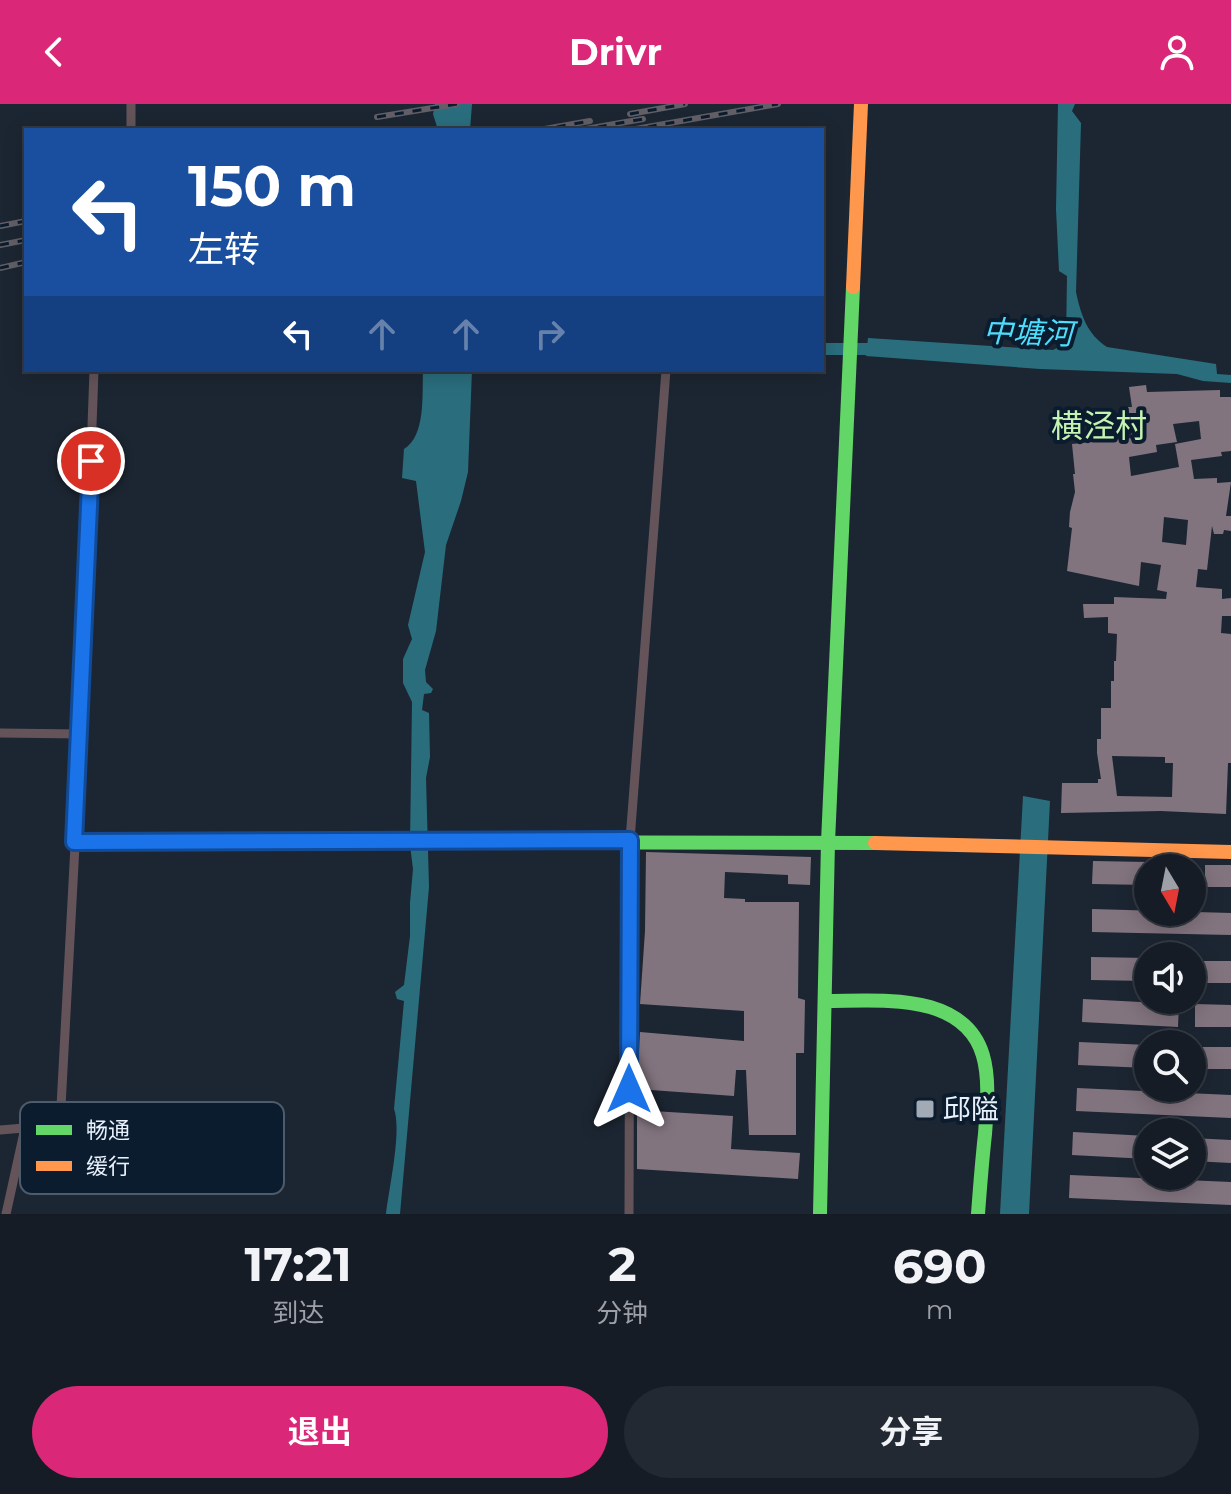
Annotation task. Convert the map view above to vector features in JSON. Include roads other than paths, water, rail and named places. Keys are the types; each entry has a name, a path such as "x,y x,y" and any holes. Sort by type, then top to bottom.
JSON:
{"street":[{"path":"131,104 131,128"},
{"path":"820,1214 828,842 861,104"},
{"path":"61,1102 81,734 94,372"},
{"path":"629,1214 630,840 666,372"},
{"path":"0,733 81,734"},
{"path":"74,842 630,840 1231,852"},
{"path":"825,1001 933,1006 954,1016 975,1035 986,1059 989,1080 978,1214"},
{"path":"0,1130 20,1128"},
{"path":"6,1214 20,1151"}],"water":[{"path":"435,104 472,104 470,128 437,128 433,114"},
{"path":"1058,104 1075,104 1072,111 1081,123 1076,292 1090,330 1107,347 1216,364 1217,374 1231,375 1231,383 1203,381 1177,374 1040,369 866,356 868,338 1053,350 1066,343 1067,276 1059,271 1056,209"},
{"path":"423,372 472,372 468,472 446,545 436,631 425,670 426,682 433,689 431,693 424,694 422,710 429,713 430,757 426,778 429,887 400,1214 386,1214 396,1145 394,1109 404,1001 397,999 395,992 404,985 413,869 410,845 412,702 403,683 403,659 412,639 408,625 425,552 416,481 402,478 404,449 416,435"},
{"path":"1023,796 1050,801 1029,1214 1000,1214"}],"waterway":[{"name":"中塘河","path":"824,349 883,349"}],"railway":[{"path":"377,117 457,104"},
{"path":"630,114 685,104"},
{"path":"641,128 778,104"},
{"path":"591,128 643,119"},
{"path":"550,128 590,121"},
{"path":"0,226 24,221"},
{"path":"0,245 24,240"},
{"path":"0,268 24,262"}],"place":[{"name":"邱隘","path":"925,1109"}],"district":[{"name":"横泾村","path":"1099,426"}]}
